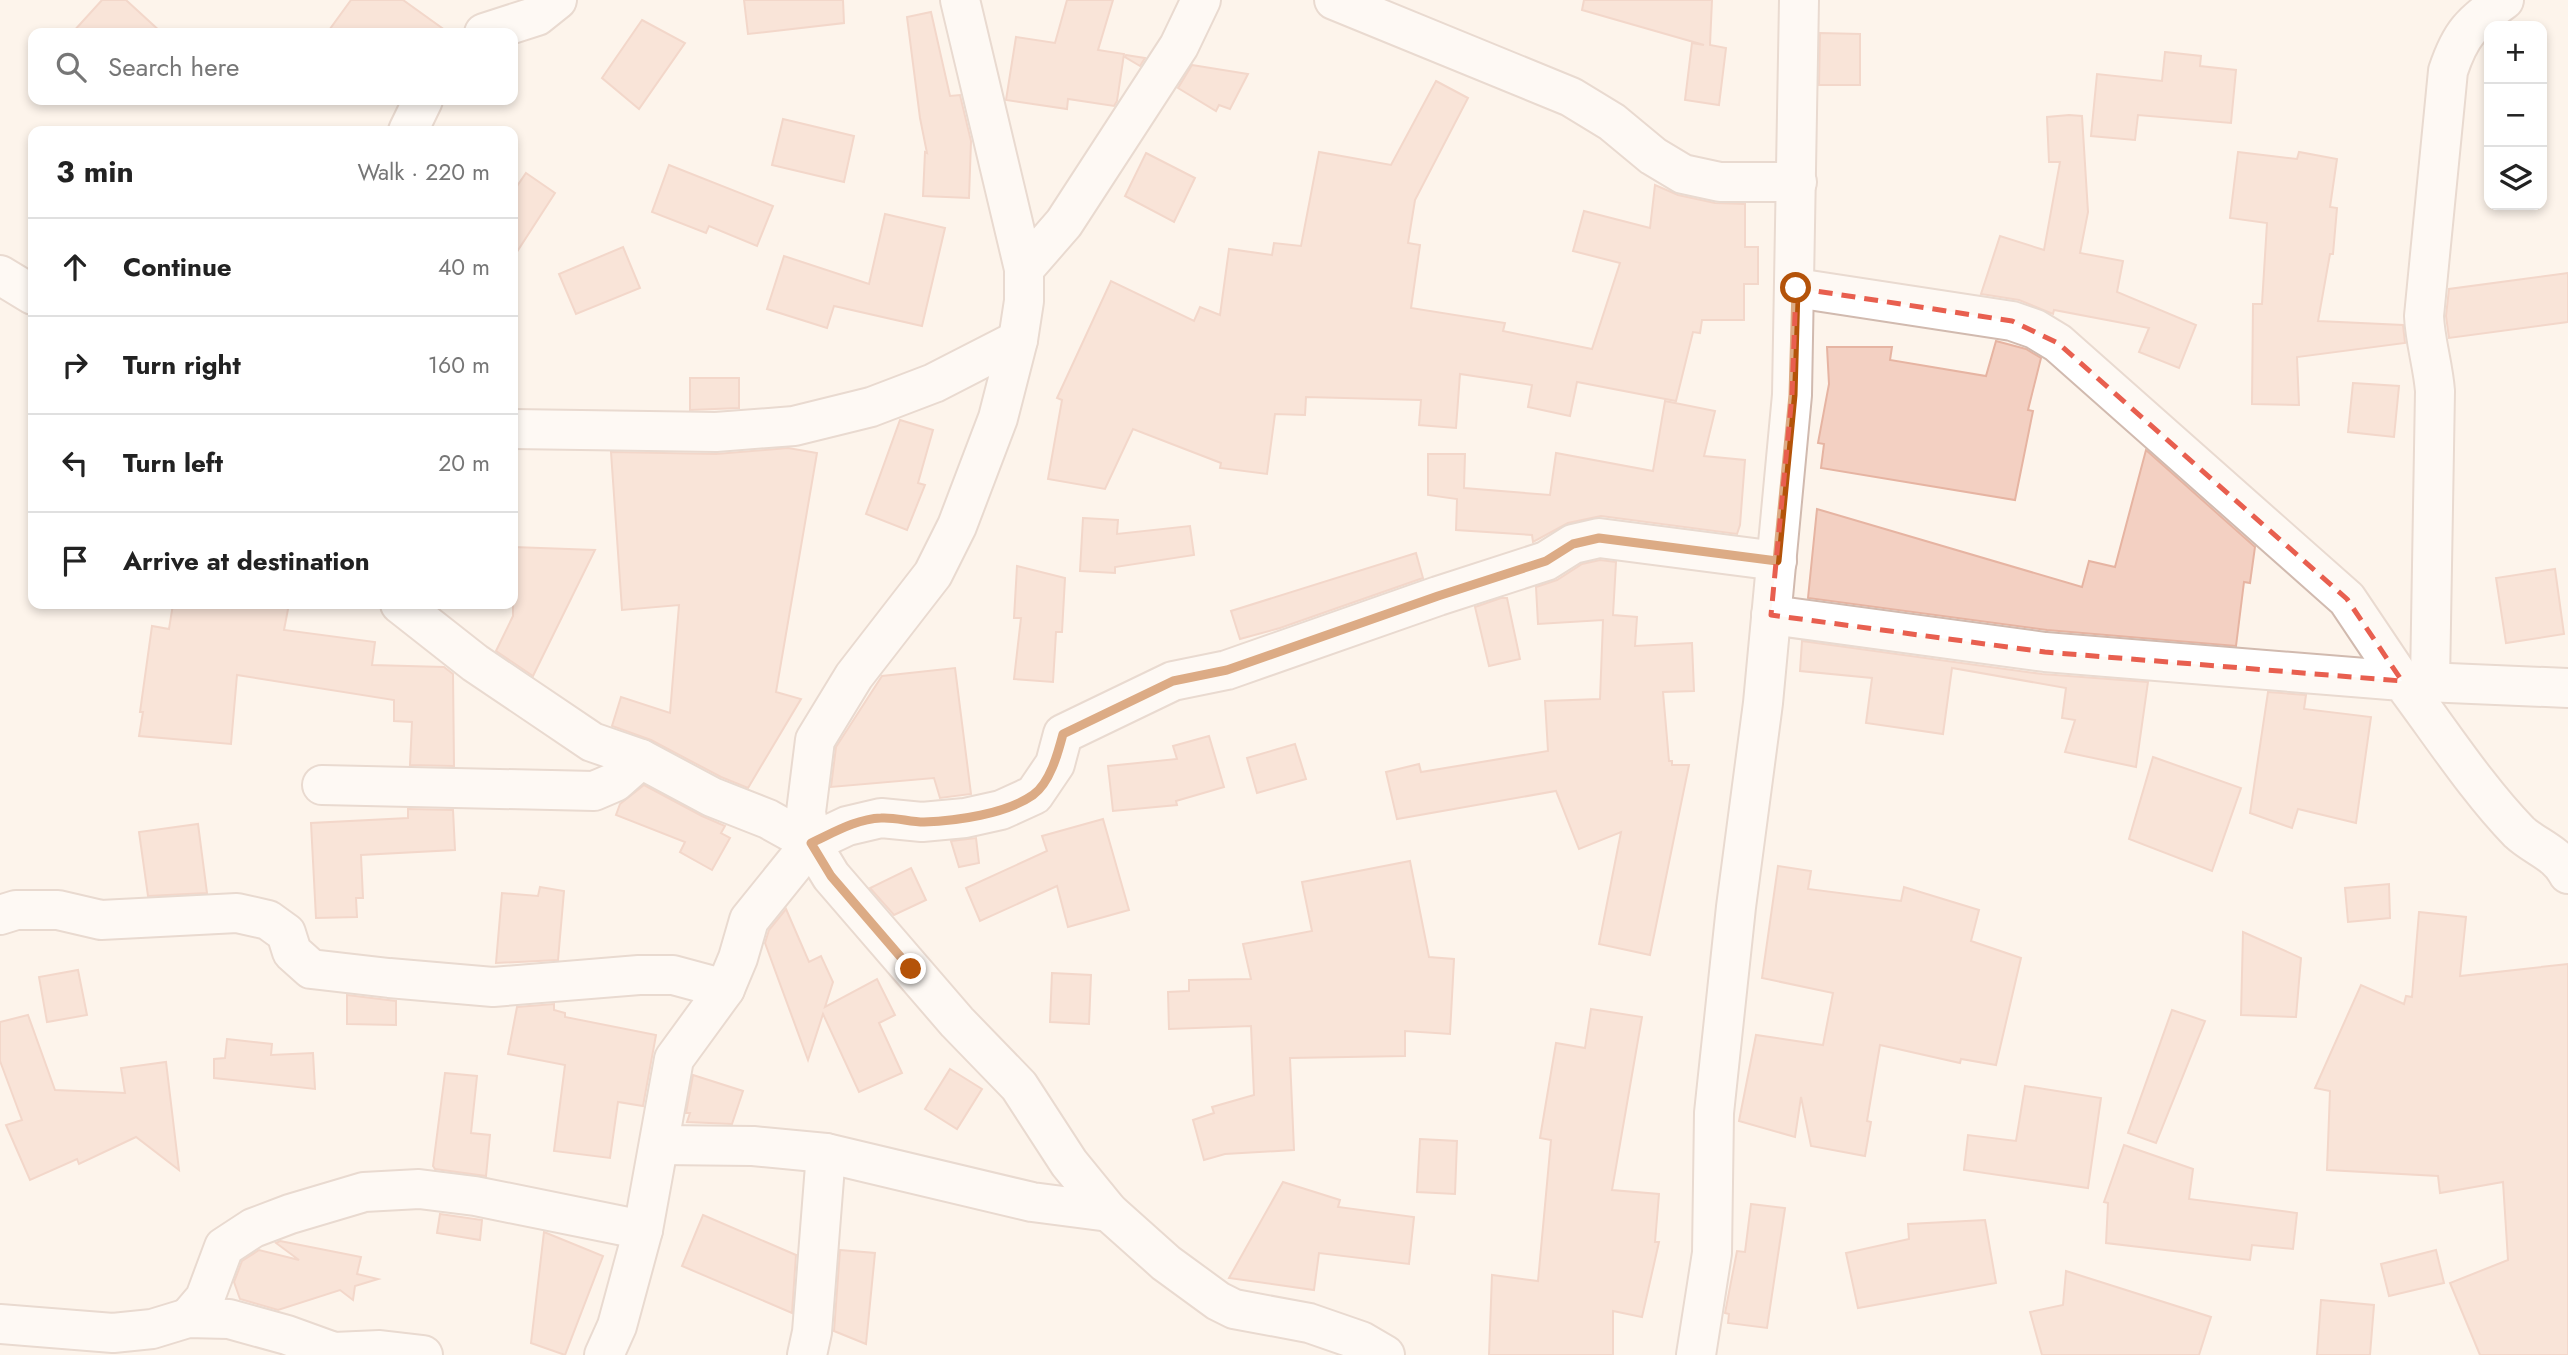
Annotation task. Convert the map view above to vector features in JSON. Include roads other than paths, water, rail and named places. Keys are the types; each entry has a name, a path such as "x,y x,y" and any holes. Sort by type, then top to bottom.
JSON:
{"street":[{"path":"500,28 537,16 557,0"},
{"path":"960,0 1024,270 1024,301 1018,340 998,418 983,462 957,526 933,575 854,676 815,740 806,812 811,843 831,876 957,1022 1018,1086 1069,1163 1109,1212 1166,1264 1218,1301 1234,1309 1309,1323 1361,1341 1385,1355"},
{"path":"1024,270 1064,223 1178,46 1201,0"},
{"path":"1334,0 1571,97 1612,122 1653,156 1683,174 1720,181 1797,182"},
{"path":"1696,1355 1712,1253 1714,1113 1735,907 1763,702 1793,395 1799,0"},
{"path":"2416,682 2435,391 2434,373 2425,338 2424,316 2448,71 2456,46 2472,23 2504,0"},
{"path":"411,126 421,105"},
{"path":"0,275 28,292"},
{"path":"1796,288 2012,321 2035,329 2058,344 2347,598 2416,682 2492,800 2521,833 2566,868"},
{"path":"518,429 716,432 794,426 896,398 934,383 1018,340"},
{"path":"604,1355 617,1326 643,1230 674,1059 725,989 749,920 811,843 847,826 880,818 922,822 965,818 1001,810 1034,795 1055,764 1063,734 1173,681 1227,670 1546,561 1573,544 1599,538 1777,561"},
{"path":"406,609 475,663 592,742 642,759 712,797 768,819 811,843"},
{"path":"1771,615 2045,652 2416,682 2568,688"},
{"path":"322,785 594,791 615,782 642,759"},
{"path":"0,915 16,910 58,910 101,920 237,913 268,920 286,933 292,952 311,969 494,987 639,975 673,975 725,989"},
{"path":"660,1145 753,1146 826,1153 1032,1202 1109,1212"},
{"path":"807,1355 812,1332 826,1153"},
{"path":"188,1318 205,1297 224,1247 253,1228 364,1192 419,1189 475,1196 643,1230"},
{"path":"0,1324 113,1333 152,1329 188,1318 229,1319 334,1352 380,1350 423,1355"}]}
